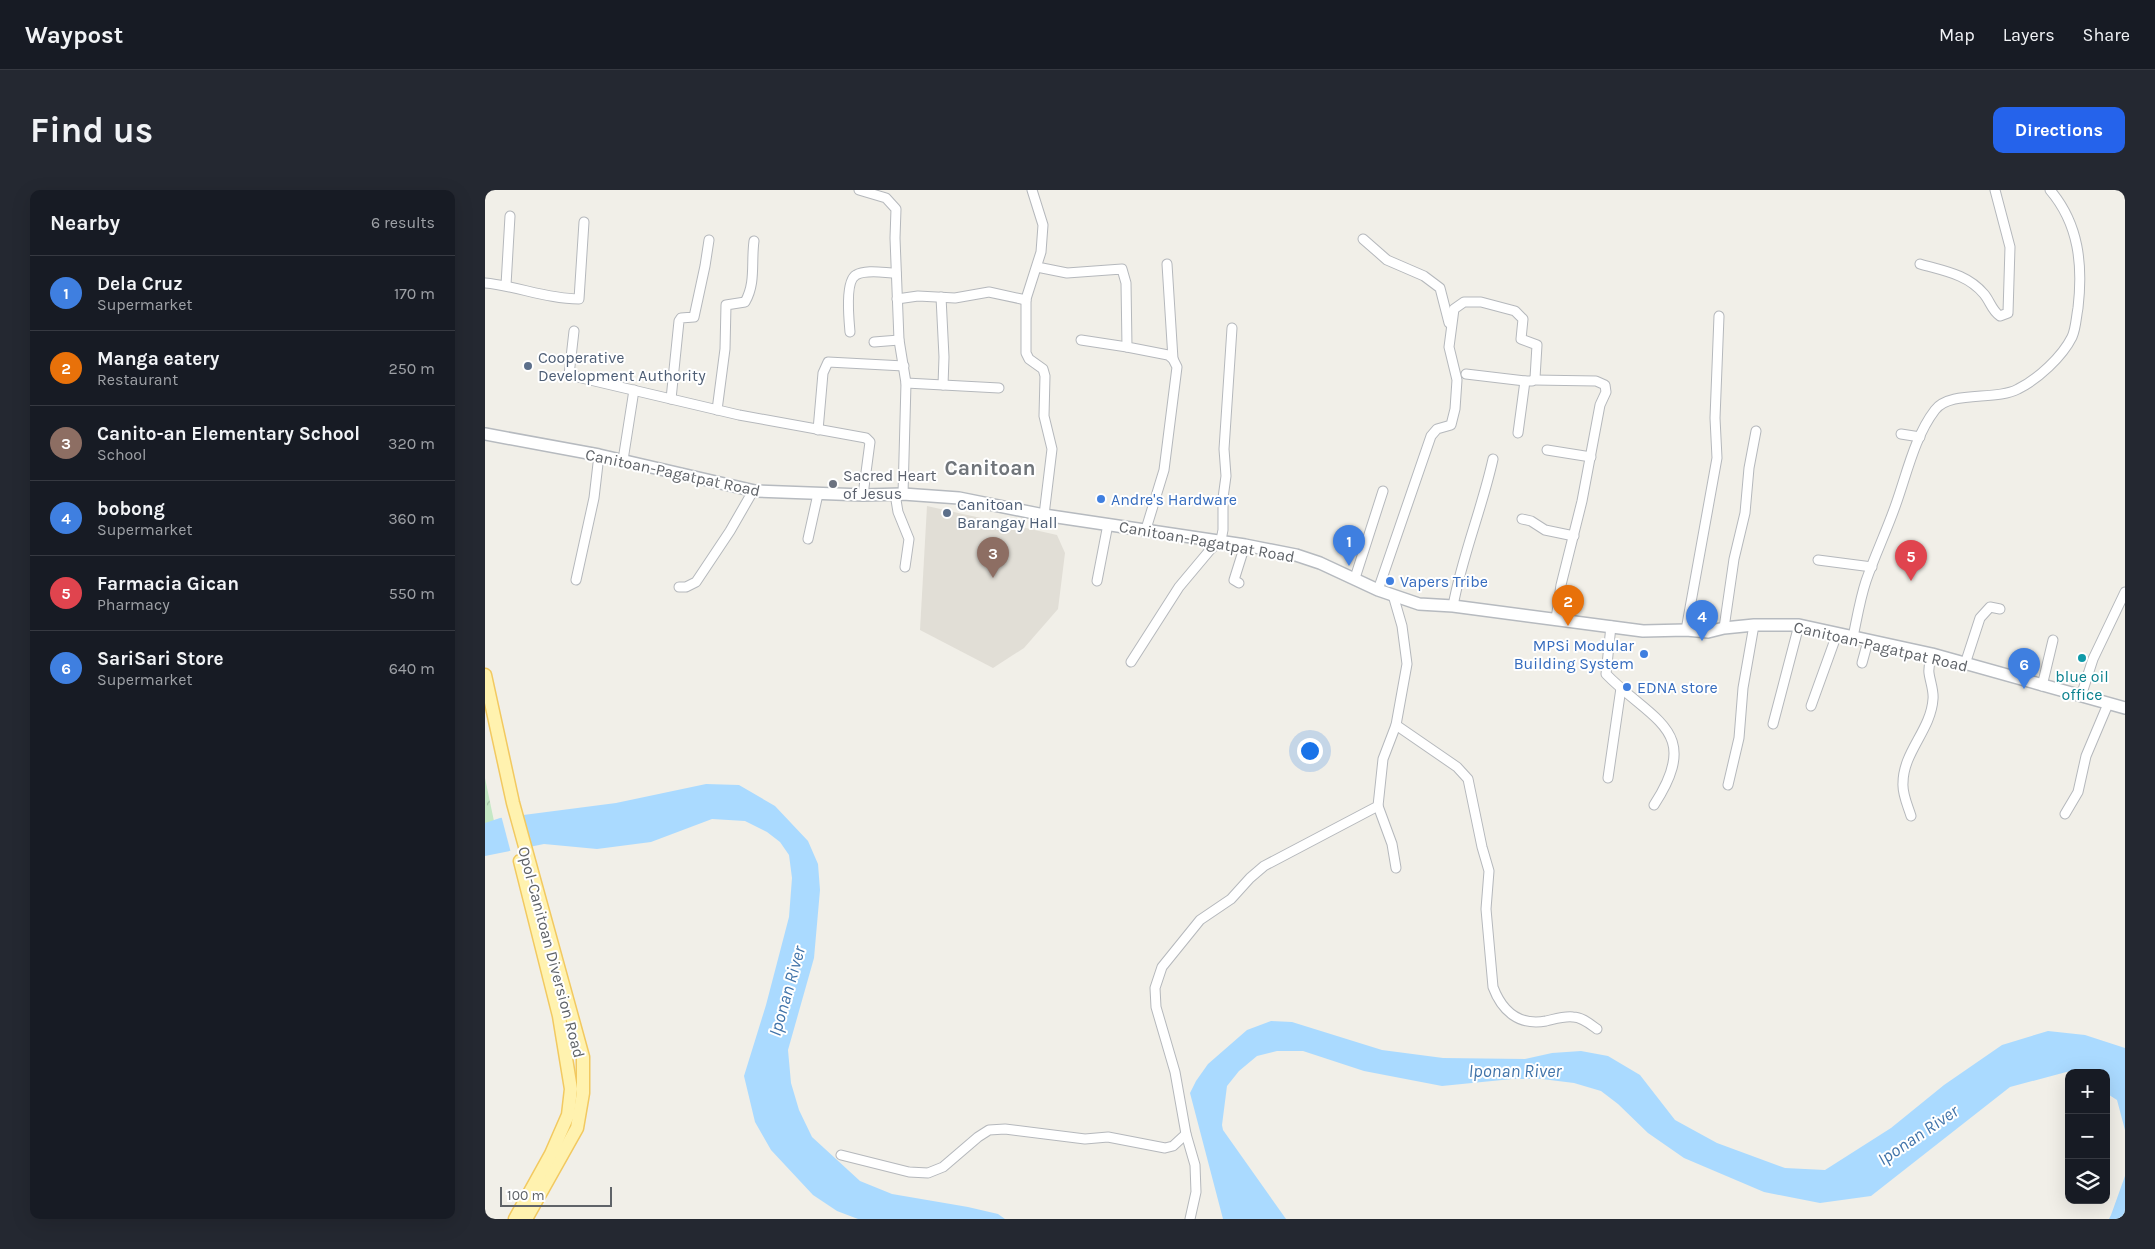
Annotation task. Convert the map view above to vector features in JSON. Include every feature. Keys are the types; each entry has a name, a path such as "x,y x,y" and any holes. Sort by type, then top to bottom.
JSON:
{"main road":[{"name":"Opol-Canitoan Diversion Road","path":"485,675 517,819 533,922 559,1016 571,1081 568,1115 551,1154 515,1219"},
{"name":"Opol-Canitoan Diversion Road","path":"517,819 515,842 523,855 583,1057 583,1093 577,1128 526,1219"}],"street":[{"path":"859,190 886,198 897,209 895,238 899,340 907,383 898,512 909,539 905,567"},
{"path":"1032,190 1043,225 1037,267 1027,300 1026,353 1027,357 1040,367 1044,373 1044,416 1052,449 1044,515"},
{"path":"1920,264 1964,277 1986,296 1995,313 2000,316 2008,313 2010,247 1995,190"},
{"path":"1853,636 1865,582 1920,437 1937,407 1951,399 2006,394 2018,390 2050,364 2072,337 2079,300 2078,250 2071,223 2050,190"},
{"path":"506,285 510,216"},
{"path":"485,283 506,285 538,295 579,299 584,222"},
{"path":"1363,239 1387,260 1424,276 1440,288 1450,328"},
{"path":"671,399 679,321 681,318 694,317 709,240"},
{"path":"717,410 725,349 726,305 745,302 749,295 753,286 754,242"},
{"path":"1145,529 1164,470 1177,375 1177,367 1173,359 1167,264"},
{"path":"1037,267 1067,273 1122,269 1126,282 1127,347"},
{"path":"850,332 849,299 853,279 856,275 896,273"},
{"path":"897,299 918,296 955,298 989,292 1027,300"},
{"path":"941,297 944,357 943,385"},
{"path":"1378,590 1413,487 1421,470 1428,443 1437,429 1451,425 1457,380 1449,347 1450,328 1454,309 1464,302 1481,302 1515,311 1523,319 1521,339 1535,343 1538,346 1518,433"},
{"path":"1686,630 1717,458 1715,418 1719,316"},
{"path":"1131,662 1179,587 1210,550 1221,540 1226,476 1224,449 1232,328"},
{"path":"573,331 569,375 717,410 866,438 870,442 863,495"},
{"path":"874,342 899,340"},
{"path":"1081,340 1127,347 1168,356 1173,359"},
{"path":"818,430 823,374 828,362 904,366"},
{"path":"1466,374 1529,381 1597,381 1605,385 1606,392 1600,405 1591,456 1561,585 1556,619"},
{"path":"907,383 999,388"},
{"path":"623,460 634,390"},
{"path":"1724,628 1734,559 1745,513 1749,468 1756,430"},
{"name":"Canitoan-Pagatpat Road","path":"485,434 623,460 753,491 863,495 899,494 959,498 1044,515 1221,540 1295,555 1355,578 1393,596 1419,604 1453,606 1643,631 1686,630 1708,632 1724,628 1754,625 1799,625 1932,654 2125,708"},
{"path":"1901,434 1920,437"},
{"path":"1547,450 1591,456"},
{"path":"575,580 594,498 599,455"},
{"path":"1453,606 1459,574 1487,488 1493,459"},
{"path":"679,587 687,587 696,582 730,531 753,491"},
{"path":"1355,578 1383,491"},
{"path":"809,539 818,494"},
{"path":"1522,519 1531,521 1545,530 1573,536"},
{"path":"1097,581 1109,524"},
{"path":"1239,583 1234,580 1245,545"},
{"path":"1818,560 1871,567"},
{"path":"2081,696 2093,659 2125,592"},
{"path":"1393,596 1402,626 1407,664 1396,725 1384,752 1378,806 1391,844 1396,868"},
{"path":"1965,664 1976,630 1985,611 1994,606 2000,609"},
{"path":"1728,784 1739,738 1743,688 1754,625"},
{"path":"1773,724 1799,625"},
{"path":"1611,626 1606,674 1663,725 1672,741 1675,755 1668,784 1654,805"},
{"path":"1811,706 1837,634"},
{"path":"2042,686 2053,640"},
{"path":"1862,663 1869,641"},
{"path":"1911,816 1903,790 1904,774 1909,756 1930,714 1933,699 1929,670 1932,654"},
{"path":"1608,778 1621,688"},
{"path":"2065,814 2078,792 2086,756 2108,704"},
{"path":"1396,725 1457,767 1468,780 1482,847 1489,870 1486,909 1493,987 1497,999 1509,1013 1523,1020 1544,1021 1572,1016 1580,1018 1597,1029"},
{"path":"1190,1219 1196,1192 1195,1165 1186,1134 1175,1072 1155,997 1157,979 1163,967 1200,920 1231,899 1257,871 1378,806"},
{"path":"841,1155 909,1172 928,1173 943,1167 989,1130 1005,1129 1085,1139 1108,1137 1165,1148 1173,1146 1186,1134"}],"shaded area":[{"path":"927,506 1057,535 1065,553 1058,609 1024,648 993,668 920,630"}],"green space":[{"path":"485,778 495,826 485,830"}],"water":[{"name":"Iponan River","path":"706,784 739,785 775,806 808,841 818,864 820,890 814,958 788,1050 791,1083 799,1110 812,1137 860,1181 892,1194 968,1207 998,1214 1005,1219 858,1219 837,1211 813,1195 771,1150 755,1122 744,1076 766,1005 789,917 792,878 789,855 780,842 767,832 745,821 712,819 651,842 597,849 544,844 485,856 485,823 500,818 616,803"},
{"name":"Iponan River","path":"1271,1021 1292,1022 1382,1050 1443,1058 1525,1059 1552,1053 1581,1051 1608,1056 1640,1075 1675,1120 1717,1143 1785,1168 1825,1170 1891,1128 1944,1085 2002,1045 2048,1031 2085,1035 2125,1048 2125,1130 2117,1100 2110,1096 2110,1069 2065,1069 2065,1072 2010,1087 1871,1196 1820,1203 1764,1192 1684,1158 1648,1133 1618,1104 1601,1091 1574,1083 1542,1079 1512,1079 1442,1086 1364,1071 1303,1051 1277,1051 1257,1056 1239,1071 1227,1086 1222,1125 1223,1130 1286,1219 1223,1219 1190,1093 1208,1064 1247,1030"},
{"path":"2125,1176 2125,1219 2109,1219 2111,1215"}],"pier":[{"path":"520,813 530,849 511,853 501,815"}],"place":[{"name":"Cooperative Development Authority","path":"528,366"},
{"name":"Sacred Heart of Jesus","path":"833,484"},
{"name":"Andre's Hardware","path":"1101,499"},
{"name":"Canitoan Barangay Hall","path":"947,513"},
{"name":"Dela Cruz","path":"1349,566"},
{"name":"Canito-an Elementary School","path":"993,578"},
{"name":"Vapers Tribe","path":"1390,581"},
{"name":"Farmacia Gican","path":"1911,581"},
{"name":"Manga eatery","path":"1568,626"},
{"name":"bobong","path":"1702,641"},
{"name":"MPSi Modular Building System","path":"1644,654"},
{"name":"blue oil office","path":"2082,658"},
{"name":"EDNA store","path":"1627,687"},
{"name":"SariSari Store","path":"2024,689"}],"district":[{"name":"Canitoan","path":"990,468"}]}
